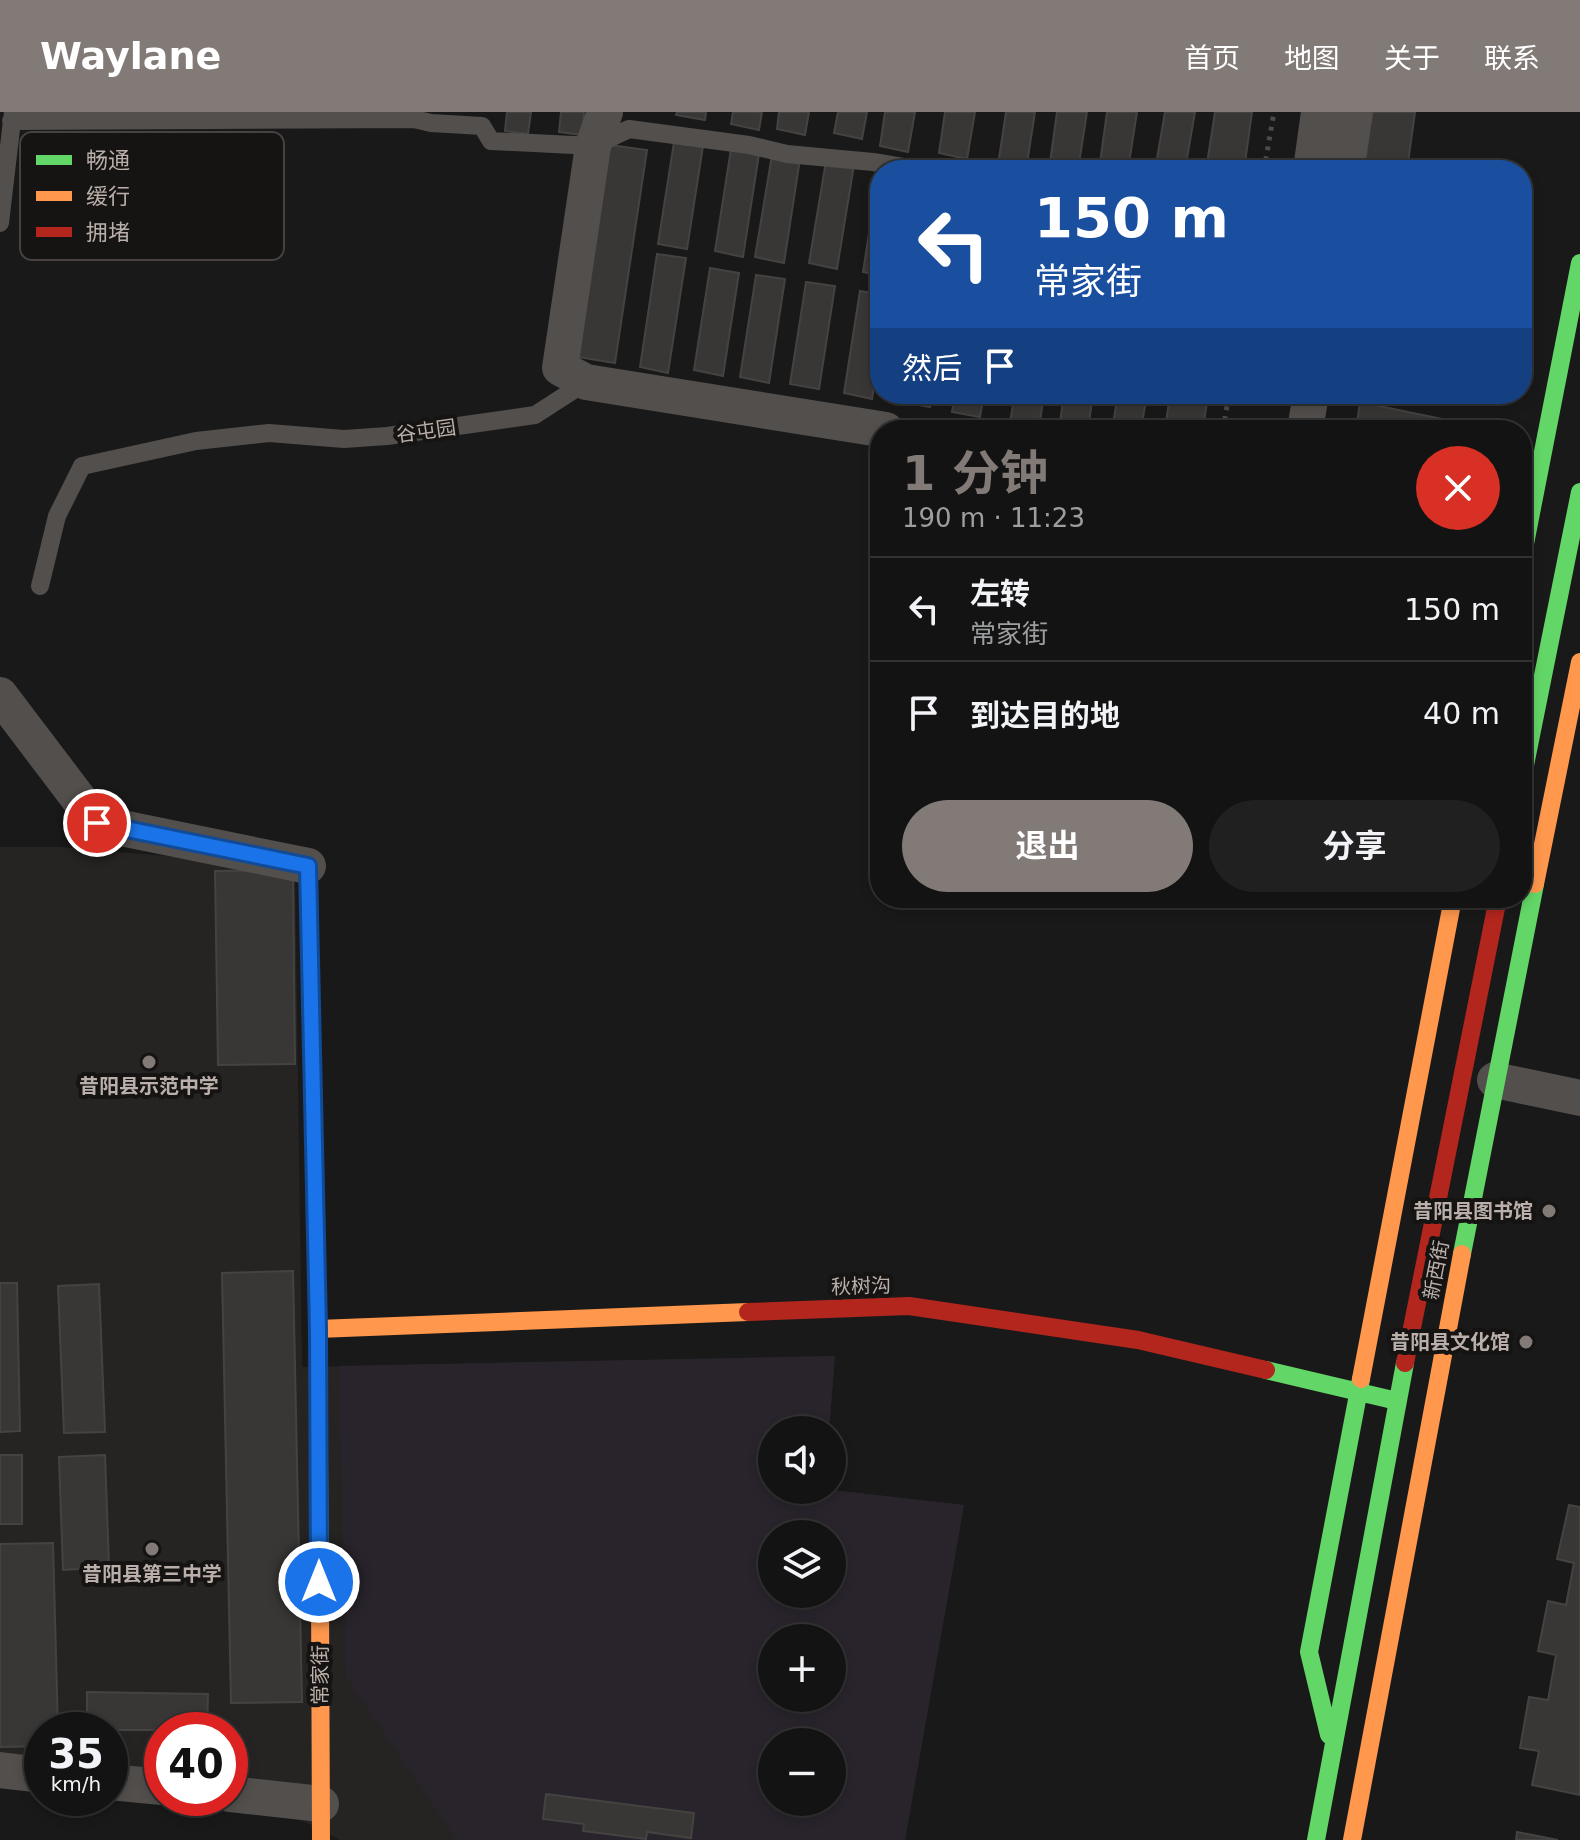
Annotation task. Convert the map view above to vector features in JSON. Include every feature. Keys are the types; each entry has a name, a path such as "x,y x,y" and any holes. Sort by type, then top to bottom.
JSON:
{"street":[{"path":"605,112 593,146 560,368 586,382 870,427"},
{"path":"1312,160 1319,112"},
{"path":"1348,160 1355,112"},
{"path":"1532,501 1580,263"},
{"path":"1532,731 1580,492"},
{"path":"1532,541 1571,539"},
{"name":"新西街","path":"1532,898 1580,662"},
{"name":"常家街","path":"0,695 97,823 308,866 318,1329 321,1840"},
{"path":"1332,1749 1309,1652 1451,908"},
{"name":"新西街","path":"1316,1840 1397,1401 1496,908"},
{"name":"新西街","path":"1352,1840 1530,908"},
{"path":"1495,1080 1580,1098"},
{"name":"秋树沟","path":"318,1329 909,1306 1138,1340 1397,1401"},
{"path":"0,1770 24,1773"},
{"path":"248,1796 321,1804"}],"lane":[{"path":"0,223 12,116 414,116 431,123 482,126 491,141 593,146 629,129 749,145 787,154 870,162"},
{"name":"谷屯园","path":"40,586 57,516 82,466 196,441 269,433 344,439 387,436 535,415 586,382"}],"path":[{"path":"1266,160 1274,112"}],"shaded area":[{"path":"0,847 62,847 295,867 302,1367 835,1356 830,1416 758,1416 758,1504 846,1504 846,1492 964,1505 905,1840 340,1840 248,1791 248,1712 144,1712 144,1772 128,1770 128,1712 24,1712 24,1759 0,1756"},
{"path":"835,1356 830,1416 758,1416 758,1504 846,1504 846,1492 964,1505 905,1840 457,1840 346,1677 339,1366"}],"building":[{"path":"507,112 531,112 528,134 505,131"},
{"path":"561,112 584,112 582,135 559,132"},
{"path":"677,112 706,112 705,120 676,115"},
{"path":"733,112 762,112 759,130 731,124"},
{"path":"779,112 809,112 805,135 777,129"},
{"path":"838,112 867,112 862,139 834,133"},
{"path":"885,112 915,112 908,152 880,146"},
{"path":"945,112 975,112 967,159 939,153"},
{"path":"1006,112 1035,112 1028,160 999,160"},
{"path":"1057,112 1087,112 1080,160 1050,160"},
{"path":"1107,112 1137,112 1130,160 1100,160"},
{"path":"1165,112 1195,112 1187,160 1157,160"},
{"path":"1215,112 1252,112 1245,160 1208,160"},
{"path":"1372,112 1415,112 1408,160 1365,160"},
{"path":"674,142 703,146 687,249 658,244"},
{"path":"610,145 647,150 615,363 578,357"},
{"path":"731,149 759,154 743,257 715,251"},
{"path":"772,155 800,159 784,263 755,257"},
{"path":"826,161 854,165 837,269 809,263"},
{"path":"870,227 870,273 863,272"},
{"path":"657,254 686,258 668,373 640,367"},
{"path":"710,268 739,273 723,376 694,370"},
{"path":"756,275 785,279 769,383 740,377"},
{"path":"806,282 835,286 819,389 790,384"},
{"path":"860,291 870,292 870,399 844,393"},
{"path":"953,404 982,404 980,417 952,412"},
{"path":"1013,404 1043,404 1040,420 1010,420"},
{"path":"1063,404 1092,404 1089,420 1060,420"},
{"path":"1116,404 1145,404 1143,420 1114,420"},
{"path":"1169,404 1207,404 1204,420 1166,420"},
{"path":"1360,404 1370,404 1447,420 1357,420"},
{"path":"293,870 295,1064 218,1065 215,871"},
{"path":"293,1271 302,1702 231,1703 222,1273"},
{"path":"0,1283 17,1283 20,1431 0,1432"},
{"path":"99,1284 105,1432 64,1433 58,1286"},
{"path":"0,1455 22,1455 22,1524 0,1524"},
{"path":"105,1455 109,1567 63,1570 59,1457"},
{"path":"1569,1505 1580,1507 1580,1795 1532,1785 1539,1751 1520,1748 1529,1697 1548,1700 1556,1655 1538,1651 1548,1601 1566,1605 1574,1563 1557,1559"},
{"path":"53,1543 58,1712 24,1712 24,1746 0,1747 0,1544"},
{"path":"87,1692 208,1694 208,1712 144,1712 144,1730 128,1730 128,1712 87,1712"},
{"path":"546,1794 694,1813 691,1838 647,1832 646,1839 583,1831 584,1824 543,1819"},
{"path":"1517,1832 1558,1840 1516,1840"}],"traffic: fast":[{"path":"1532,508 1580,263"},
{"path":"1532,730 1580,492"},
{"path":"308,866 320,1590"},
{"path":"1532,899 1535,884"},
{"path":"1462,1254 1530,908"},
{"path":"1316,1840 1405,1363"},
{"path":"1266,1370 1397,1401"},
{"path":"1329,1735 1309,1652 1361,1379"}],"traffic: slow":[{"path":"1535,884 1580,662"},
{"path":"1361,1379 1451,908"},
{"path":"1352,1840 1462,1254"},
{"path":"318,1329 748,1312"},
{"path":"320,1590 321,1840"}],"traffic: jam":[{"path":"1405,1363 1496,908"},
{"path":"748,1312 909,1306 1138,1340 1266,1370"}],"place":[{"name":"昔阳县示范中学","path":"149,1062"},
{"name":"昔阳县图书馆","path":"1549,1211"},
{"name":"昔阳县文化馆","path":"1526,1342"},
{"name":"昔阳县第三中学","path":"152,1549"}],"route":[{"path":"97,823 308,866 318,1329 319,1582"}]}
